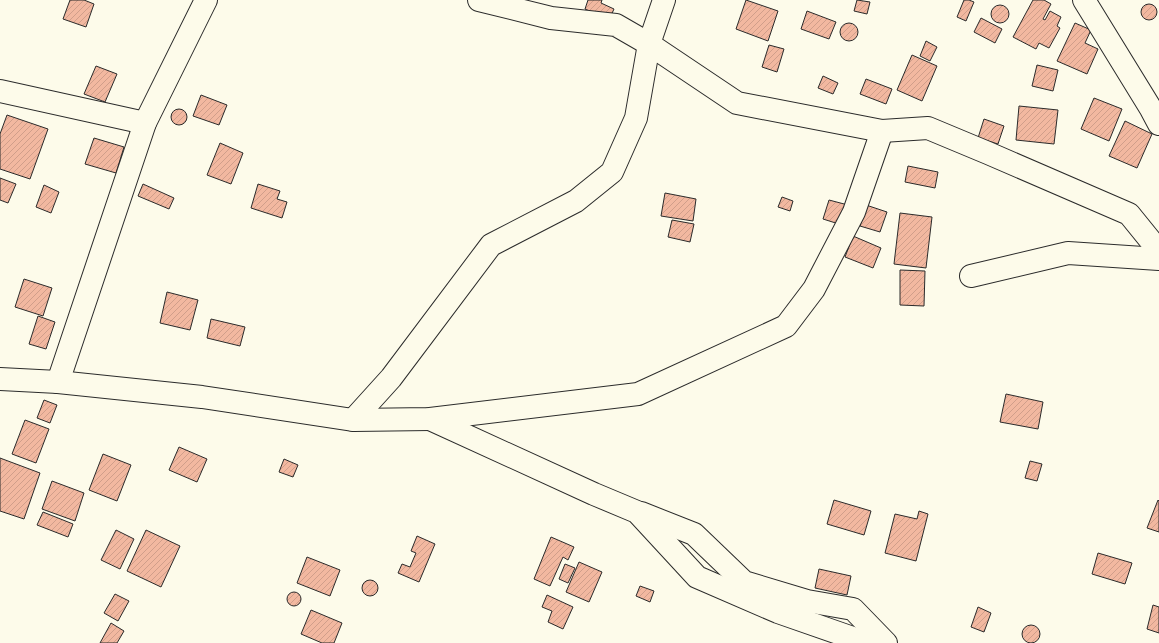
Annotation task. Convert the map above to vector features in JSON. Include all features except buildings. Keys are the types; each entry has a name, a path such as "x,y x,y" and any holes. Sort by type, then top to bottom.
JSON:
{"street":[{"path":"58,382 145,123 206,0"},
{"path":"479,0 551,18 616,25 649,44 736,103 882,131 928,128 1129,214 1159,251"},
{"path":"353,420 391,378 491,245 576,201 612,172 636,118 649,44 664,0"},
{"path":"1084,0 1152,109 1159,124"},
{"path":"0,91 145,123"},
{"path":"0,379 58,382 202,397 353,420 430,419 638,394 786,326 814,289 854,212 882,131"},
{"path":"971,276 1068,253 1159,259"},
{"path":"430,419 594,494 694,534 744,582 807,601 853,608 886,643"},
{"path":"637,512 696,577 778,612 867,643"}]}
